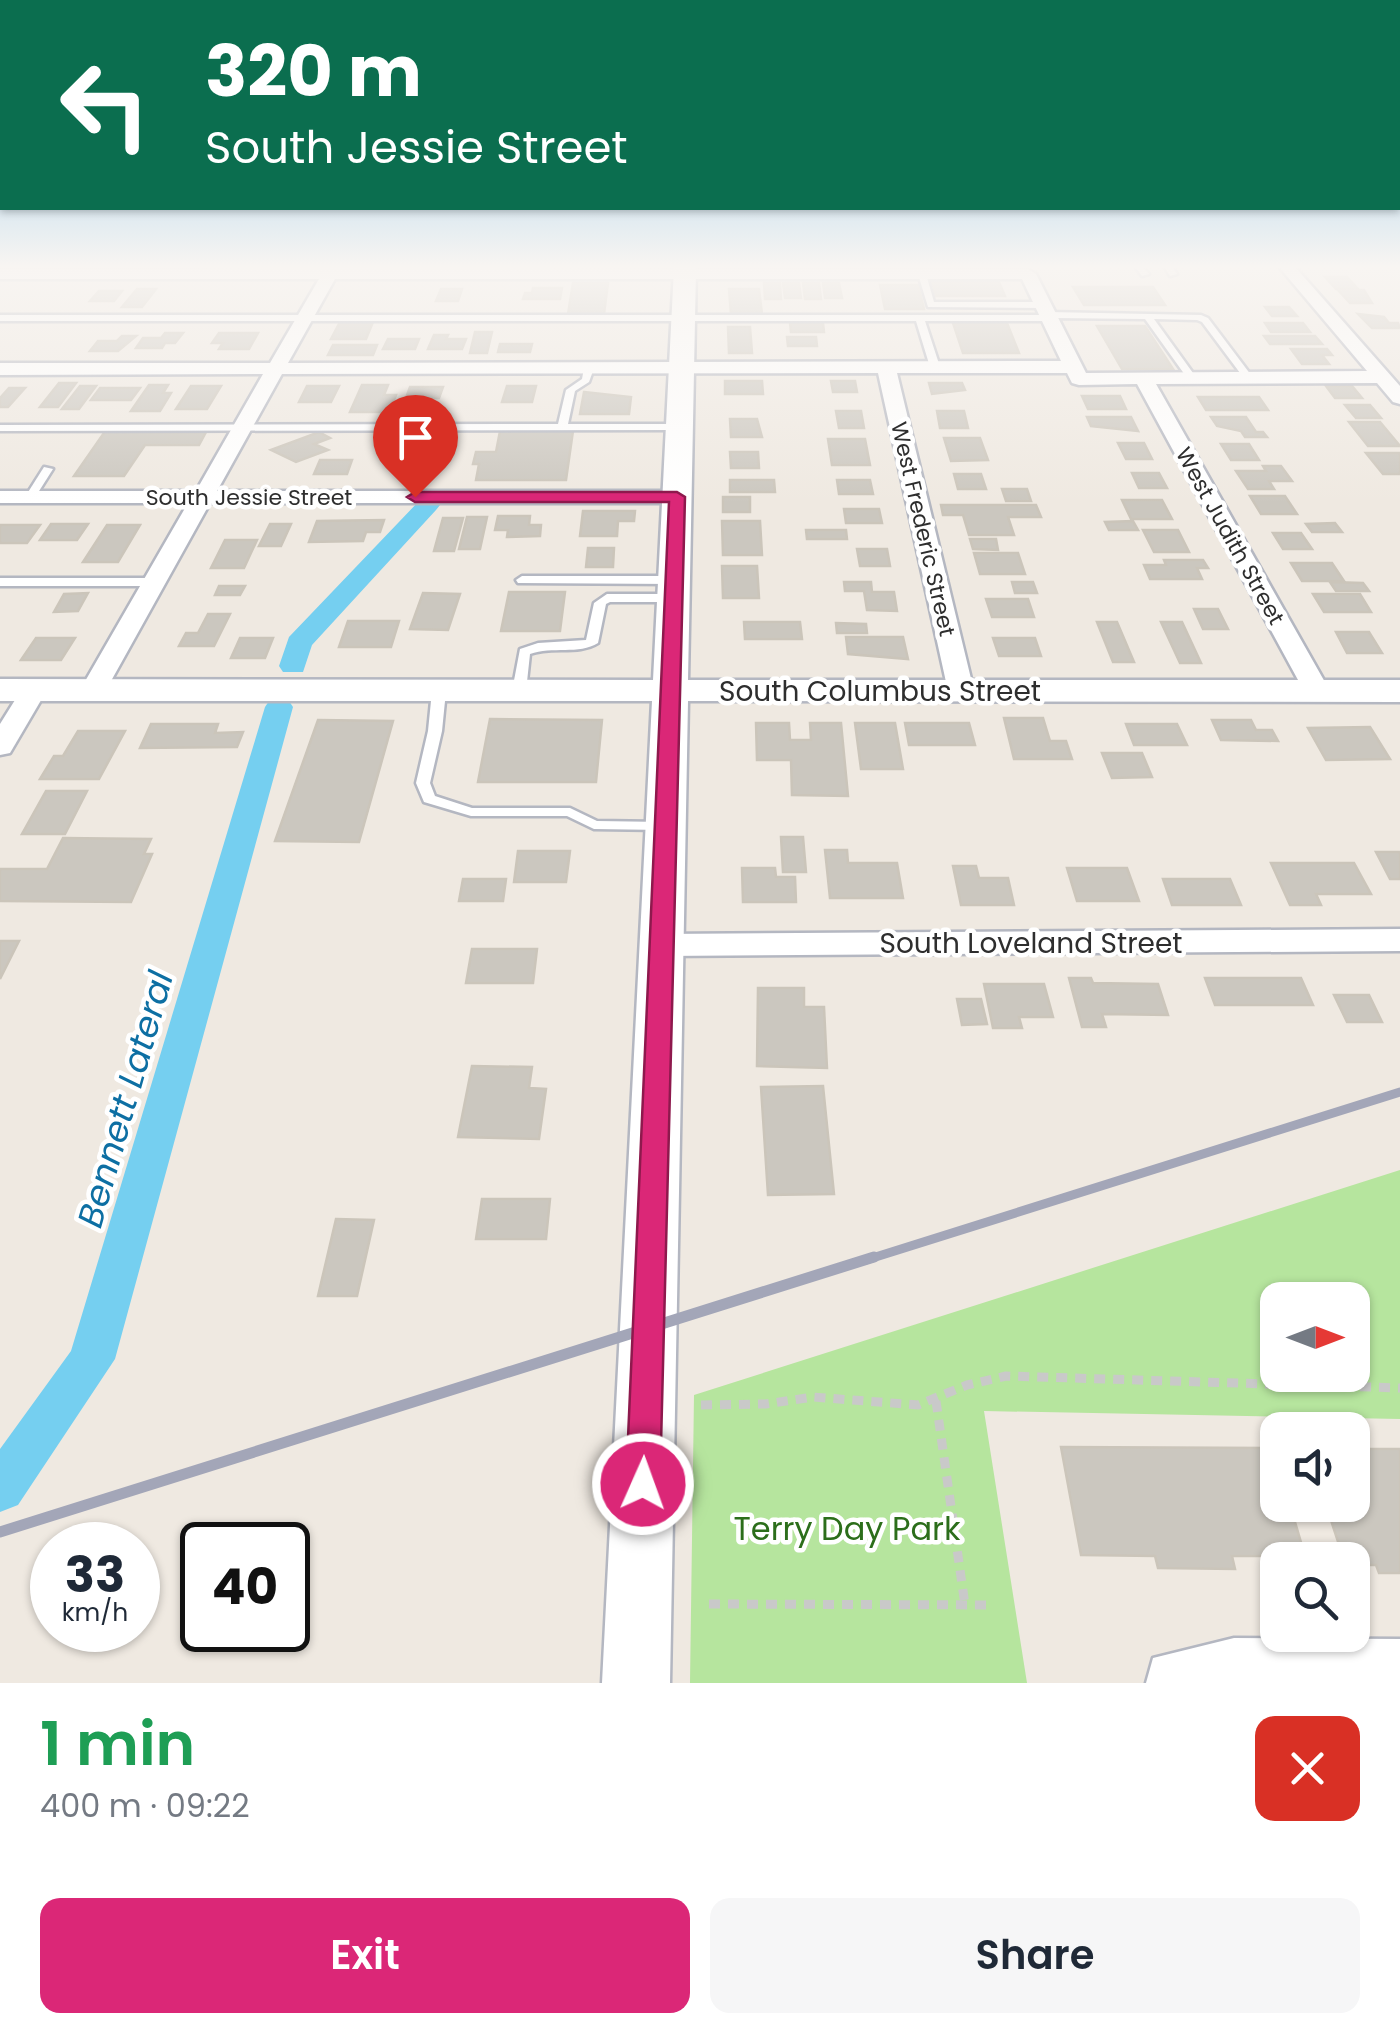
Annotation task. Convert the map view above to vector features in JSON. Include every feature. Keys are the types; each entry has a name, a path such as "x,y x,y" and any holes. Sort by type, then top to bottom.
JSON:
{"street":[{"path":"93,690 288,347"},
{"path":"636,1683 682,347"},
{"path":"1063,347 1076,373"},
{"path":"1356,347 1400,398"},
{"path":"0,369 935,368 1193,380 1376,370 1400,363"},
{"name":"West Frederic Street","path":"886,368 961,691"},
{"name":"West Judith Street","path":"1144,380 1317,691"},
{"name":"South Jessie Street","path":"0,497 677,497"},
{"path":"0,748 17,690"},
{"name":"South Columbus Street","path":"17,690 1400,691"},
{"name":"South Loveland Street","path":"662,945 1400,940"},
{"path":"1171,1679 1234,1663 1400,1664"}],"lane":[{"path":"929,347 935,368"},
{"path":"1169,347 1193,380"},
{"path":"1225,347 1249,379"},
{"path":"562,427 571,390 586,380 590,368"},
{"path":"0,428 679,427"},
{"path":"30,497 48,469"},
{"path":"522,580 674,589"},
{"path":"0,582 154,582"},
{"path":"519,691 524,652 538,647 590,644 600,603 607,598 674,589"},
{"path":"439,691 423,783 430,799 471,812 570,812 594,825 666,826"}],"path":[{"path":"700,1406 766,1404 813,1397 901,1407 936,1401 967,1385 1006,1376 1400,1388"},
{"path":"936,1401 965,1606"},
{"path":"709,1604 994,1605"}],"green space":[{"name":"Terry Day Park","path":"1400,1170 1400,1419 1370,1418 1370,1412 1260,1412 1260,1416 984,1411 1027,1683 690,1683 694,1395"}],"building":[{"path":"94,347 123,347 118,351 90,351"},
{"path":"221,347 250,347 249,349"},
{"path":"332,347 376,347 373,355 328,355"},
{"path":"384,347 416,347 415,349"},
{"path":"429,347 463,347 462,349"},
{"path":"472,347 489,347 487,353 470,353"},
{"path":"499,347 531,347 530,352 498,352"},
{"path":"729,347 752,347 752,353 729,353"},
{"path":"961,347 1016,347 1019,353 963,353"},
{"path":"1109,347 1158,347 1173,369 1122,369"},
{"path":"1291,349 1327,349 1332,355 1322,355 1329,364 1302,364"},
{"path":"725,381 762,381 763,394 725,394"},
{"path":"831,381 855,381 857,392 833,392"},
{"path":"59,383 76,383 58,407 40,407"},
{"path":"929,383 962,383 965,390 932,394"},
{"path":"149,385 168,385 163,393 171,393 160,411 131,411"},
{"path":"362,385 388,385 384,395 396,395 389,412 350,412"},
{"path":"80,386 96,386 79,409 62,409"},
{"path":"191,386 221,386 207,409 176,409"},
{"path":"307,386 339,386 331,402 299,402"},
{"path":"507,386 536,386 532,402 502,402"},
{"path":"1326,386 1352,386 1362,398 1335,398"},
{"path":"410,387 443,387 439,398 406,398"},
{"path":"9,388 25,388 8,407 0,407 0,398"},
{"path":"100,388 140,388 131,400 91,400"},
{"path":"584,392 631,397 629,414 580,414"},
{"path":"1082,396 1120,396 1126,409 1088,409"},
{"path":"1198,397 1259,397 1268,410 1206,410"},
{"path":"1345,405 1370,405 1381,418 1356,418"},
{"path":"836,411 861,411 864,428 839,428"},
{"path":"937,411 964,411 968,428 940,428"},
{"path":"1087,417 1131,417 1138,431 1091,426"},
{"path":"1211,417 1246,417 1256,432 1267,437 1245,437 1241,431 1217,426"},
{"path":"730,419 757,419 762,437 731,437"},
{"path":"1349,422 1380,422 1400,446 1368,446"},
{"path":"106,430 206,432 199,445 145,445 124,476 74,476"},
{"path":"500,431 573,431 566,480 476,480 476,452 496,452"},
{"path":"319,432 330,438 314,444 328,450 296,462 271,450"},
{"path":"944,438 980,438 988,460 951,461"},
{"path":"828,439 865,439 870,465 832,465"},
{"path":"1118,443 1144,443 1152,459 1126,459"},
{"path":"1221,444 1249,444 1259,460 1231,460"},
{"path":"730,452 758,452 759,468 731,468"},
{"path":"1366,453 1400,453 1400,474 1383,474"},
{"path":"320,460 352,460 347,474 314,474"},
{"path":"1263,466 1281,466 1292,481 1269,481 1274,489 1248,489 1236,471 1266,471"},
{"path":"1132,473 1159,473 1167,488 1139,488"},
{"path":"954,474 981,474 986,489 958,489"},
{"path":"730,480 774,480 775,492 730,492"},
{"path":"837,480 870,480 873,494 839,494"},
{"path":"1002,489 1027,489 1031,501 1006,501"},
{"path":"1250,496 1285,496 1297,514 1261,514"},
{"path":"723,497 750,497 750,512 723,512"},
{"path":"1122,500 1162,500 1172,519 1131,519"},
{"path":"941,505 1036,505 1041,517 1008,517 1014,535 969,535 963,515 943,515"},
{"path":"844,509 879,509 882,523 846,523"},
{"path":"583,511 635,511 634,521 618,521 617,536 580,536"},
{"path":"498,516 530,516 529,525 541,525 540,536 507,537 508,530 495,530"},
{"path":"467,517 487,517 480,549 459,549"},
{"path":"443,518 463,518 454,551 434,551"},
{"path":"384,520 380,532 366,532 363,541 309,542 317,521"},
{"path":"722,521 760,521 762,555 723,555"},
{"path":"1133,521 1138,530 1109,530 1105,522"},
{"path":"1335,523 1342,532 1312,532 1306,524"},
{"path":"51,524 88,524 77,540 40,540"},
{"path":"270,524 291,524 281,546 259,546"},
{"path":"0,525 40,525 27,543 0,543"},
{"path":"107,525 140,525 118,562 83,562"},
{"path":"806,530 846,530 847,539 807,539"},
{"path":"1143,530 1178,530 1189,552 1154,552"},
{"path":"1273,533 1301,533 1312,549 1283,549"},
{"path":"970,539 996,539 998,550 973,549"},
{"path":"225,540 257,540 244,568 211,568"},
{"path":"588,548 614,548 613,567 586,567"},
{"path":"857,549 887,549 890,566 860,566"},
{"path":"974,553 1018,553 1025,574 980,574"},
{"path":"1164,560 1203,560 1208,568 1197,568 1202,579 1150,579 1144,565 1166,565"},
{"path":"1291,563 1332,563 1344,581 1302,581"},
{"path":"722,566 757,566 759,598 723,598"},
{"path":"844,582 871,582 872,592 894,592 897,611 867,610 864,591 845,591"},
{"path":"1012,582 1033,582 1037,593 1015,593"},
{"path":"1330,582 1363,583 1369,591 1336,591"},
{"path":"219,586 245,586 240,595 215,595"},
{"path":"509,592 565,592 560,631 501,631"},
{"path":"88,593 78,611 54,612 64,594"},
{"path":"423,593 460,594 448,630 410,629"},
{"path":"1313,594 1360,594 1371,612 1324,612"},
{"path":"986,599 1028,599 1034,617 992,617"},
{"path":"1194,609 1218,609 1228,629 1203,629"},
{"path":"208,614 230,614 214,646 179,646 186,633 198,633"},
{"path":"348,621 399,621 391,647 339,647"},
{"path":"744,622 800,622 802,639 745,639"},
{"path":"1097,622 1117,622 1134,662 1113,662"},
{"path":"1161,622 1182,622 1201,663 1180,663"},
{"path":"836,623 866,624 867,633 837,633"},
{"path":"1336,632 1369,632 1382,653 1347,653"},
{"path":"846,637 903,637 908,659 848,654"},
{"path":"36,638 75,638 61,660 21,660"},
{"path":"240,638 273,638 265,658 231,658"},
{"path":"993,638 1035,638 1041,656 999,656"},
{"path":"1004,718 1043,718 1050,741 1066,741 1072,759 1014,759"},
{"path":"490,719 602,720 596,782 478,782"},
{"path":"318,720 393,721 359,842 275,841"},
{"path":"1212,720 1251,720 1256,730 1272,730 1278,741 1221,740"},
{"path":"756,723 789,723 790,740 811,740 810,723 841,723 848,796 792,795 791,760 757,760"},
{"path":"855,723 895,723 903,769 861,769"},
{"path":"905,723 969,723 975,745 909,745"},
{"path":"151,724 218,724 215,733 243,732 237,747 140,748"},
{"path":"1126,724 1177,724 1187,745 1134,745"},
{"path":"1370,727 1390,759 1326,760 1308,728"},
{"path":"78,731 125,731 99,779 40,779 54,756 63,756"},
{"path":"1102,753 1142,753 1152,777 1112,778"},
{"path":"46,791 87,791 65,834 22,834"},
{"path":"781,837 803,837 806,872 783,872"},
{"path":"63,838 151,839 144,854 152,854 131,902 0,901 0,869 47,869"},
{"path":"825,850 847,850 848,863 897,863 903,898 830,898"},
{"path":"518,851 570,851 566,882 514,882"},
{"path":"1376,852 1400,852 1400,879 1390,879"},
{"path":"1271,863 1354,863 1371,894 1316,894 1321,905 1290,905"},
{"path":"953,866 976,866 979,878 1008,878 1014,905 961,905"},
{"path":"742,868 775,868 776,877 795,877 796,902 743,902"},
{"path":"1067,868 1127,868 1139,901 1077,901"},
{"path":"463,879 506,879 503,901 459,901"},
{"path":"1163,879 1230,879 1241,905 1172,905"},
{"path":"0,941 19,941 0,979"},
{"path":"472,949 537,949 533,983 466,983"},
{"path":"1069,978 1091,978 1093,983 1158,984 1168,1015 1102,1014 1106,1027 1082,1027"},
{"path":"1205,978 1301,978 1313,1005 1215,1005"},
{"path":"984,984 1044,984 1053,1017 1019,1017 1022,1028 993,1028"},
{"path":"758,988 804,988 804,1007 824,1007 827,1068 757,1066"},
{"path":"1334,995 1369,995 1382,1022 1347,1022"},
{"path":"957,999 981,999 987,1024 962,1025"},
{"path":"472,1066 532,1067 529,1088 546,1089 539,1139 458,1137"},
{"path":"823,1086 834,1194 768,1195 761,1087"},
{"path":"482,1199 550,1199 546,1239 476,1239"},
{"path":"336,1219 374,1220 357,1296 318,1296"},
{"path":"1061,1447 1260,1448 1260,1522 1295,1522 1301,1542 1260,1542 1260,1556 1232,1556 1235,1569 1158,1568 1155,1556 1081,1555"},
{"path":"1370,1449 1400,1449 1400,1573 1379,1573 1376,1565 1370,1565 1370,1542 1338,1542 1332,1522 1370,1522"}],"waterway":[{"name":"Bennett Lateral","path":"293,666 299,643 428,505"},
{"name":"Bennett Lateral","path":"0,1489 92,1359 279,707"}],"railway":[{"path":"866,1260 1400,1092"},
{"path":"0,1532 874,1257"}],"route":[{"path":"415,497 677,497 643,1484"}]}
